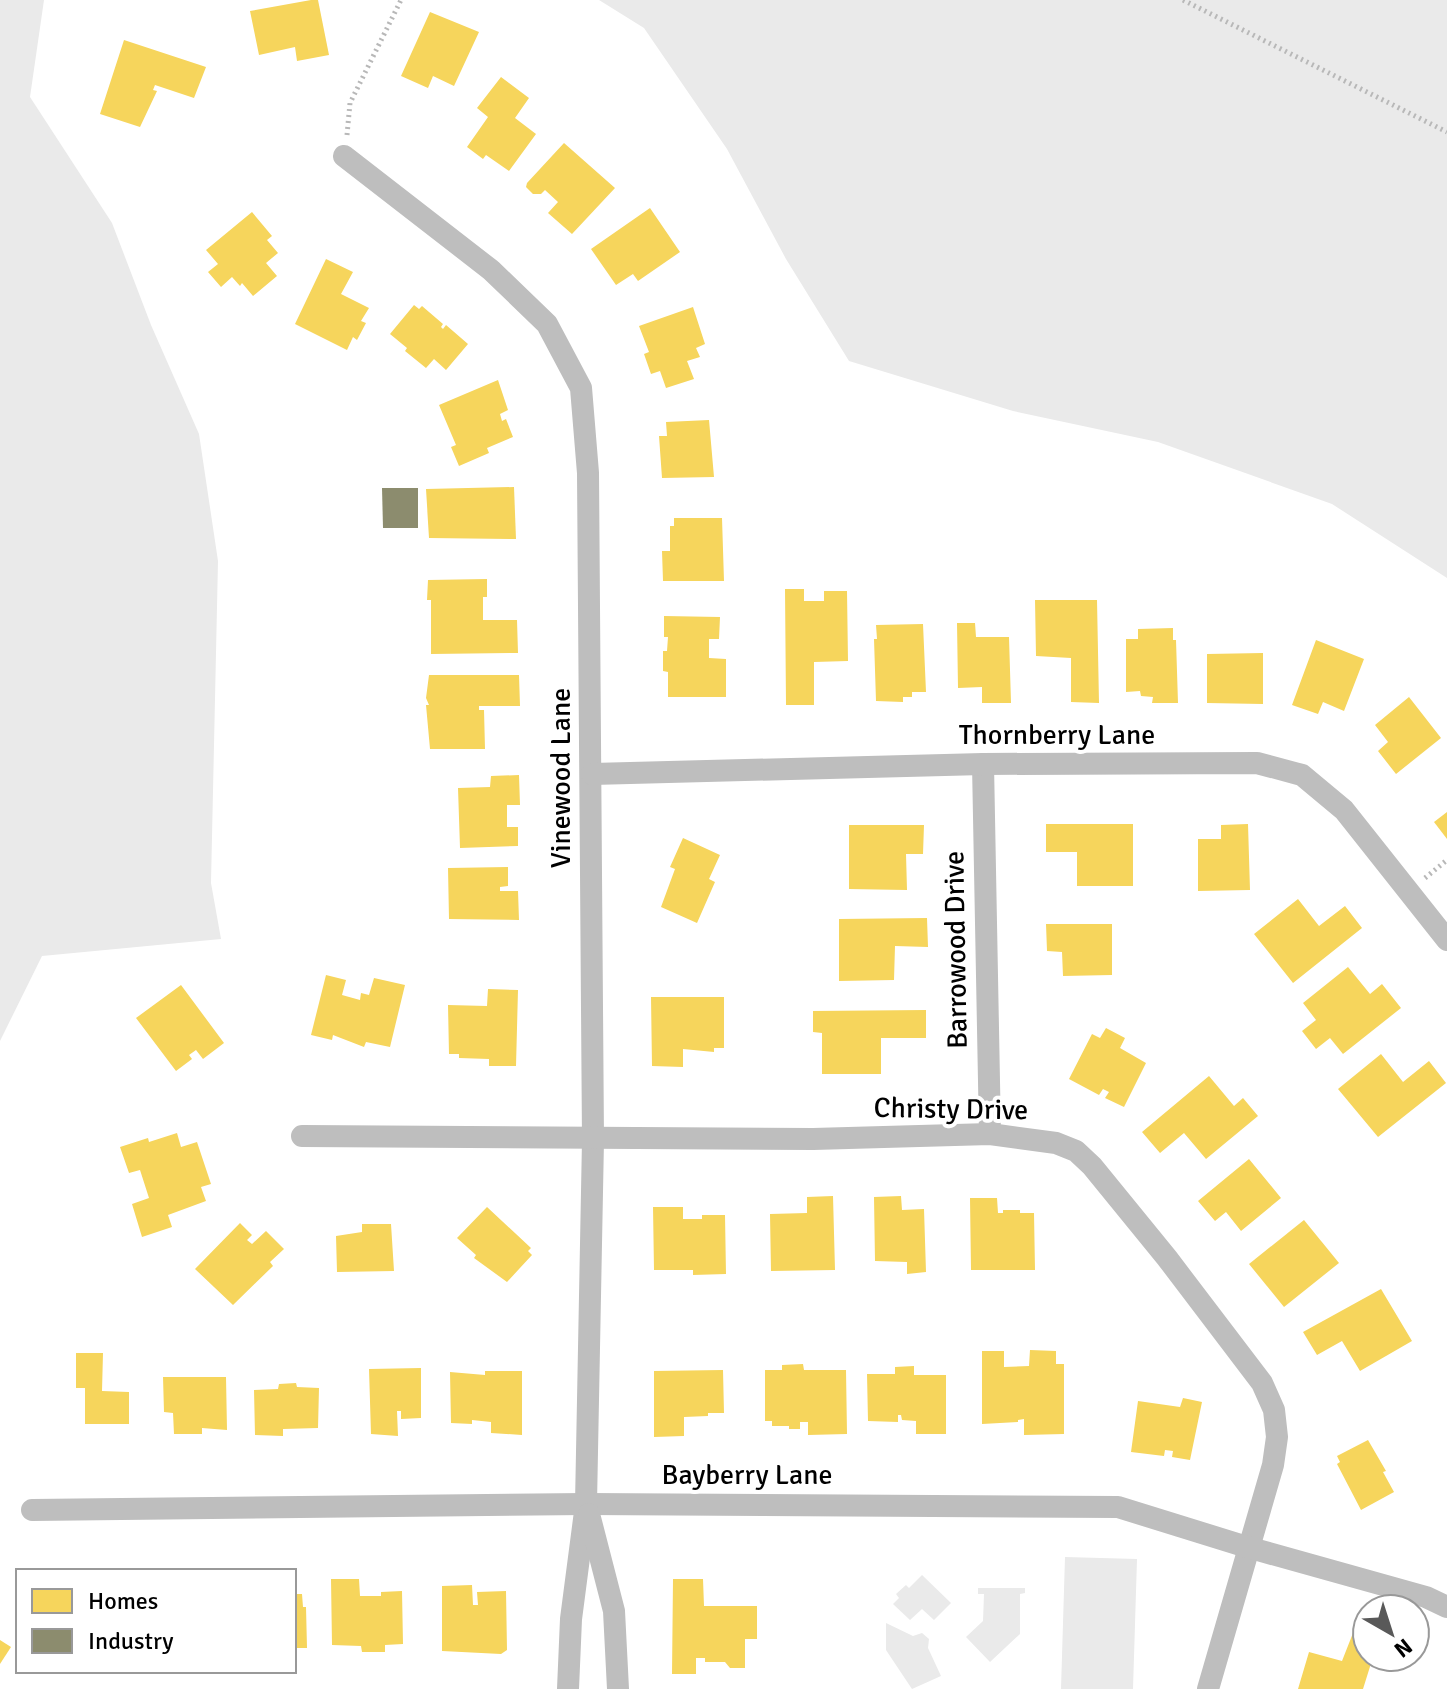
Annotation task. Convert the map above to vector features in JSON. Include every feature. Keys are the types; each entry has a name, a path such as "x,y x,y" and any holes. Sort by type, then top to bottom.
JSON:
{"street":[{"name":"Vinewood Lane","path":"344,156 491,270 547,324 581,388 588,473 593,1140 586,1504 571,1619 568,1689"},
{"name":"Thornberry Lane","path":"592,774 983,764 1257,763 1302,775 1344,810 1447,940"},
{"name":"Barrowood Drive","path":"983,764 990,1134"},
{"name":"Christy Drive","path":"302,1136 593,1140 990,1134 1056,1143 1076,1151 1092,1166 1167,1258 1262,1383 1274,1410 1277,1437 1273,1465 1208,1689"},
{"name":"Vinewood Lane","path":"586,1504 614,1611 618,1689"},
{"name":"Bayberry Lane","path":"32,1510 586,1504 1118,1507 1426,1597 1447,1607"}],"path":[{"path":"344,156 350,103 401,0"},
{"path":"1183,0 1447,132"}],"shaded area":[{"path":"0,0 44,0 30,97 112,223 151,325 199,434 218,561 211,883 221,939 42,956 0,1041"},
{"path":"599,0 1447,0 1447,578 1332,504 1158,442 1013,411 849,361 786,259 727,149 644,28"},
{"path":"1065,1557 1137,1559 1133,1689 1061,1689"},
{"path":"922,1575 951,1603 934,1620 922,1609 910,1620 893,1604 899,1598 896,1594 906,1585 909,1588"},
{"path":"978,1588 1025,1588 1025,1593 1020,1594 1020,1634 990,1662 966,1637 983,1621 984,1594 978,1594"},
{"path":"886,1623 913,1636 922,1633 929,1639 928,1648 941,1676 912,1689 886,1650"}],"building: Homes":[{"path":"318,0 329,55 297,61 295,47 259,55 250,11"},
{"path":"430,12 479,32 454,86 433,76 428,88 401,76"},
{"path":"124,40 206,67 194,98 155,85 153,90 157,91 140,127 100,114"},
{"path":"501,77 529,98 515,118 536,134 509,171 486,155 483,159 467,147 488,117 477,108"},
{"path":"564,143 615,188 572,234 548,213 558,202 545,190 541,194 533,194 526,187"},
{"path":"650,208 680,252 638,281 633,274 616,285 591,249"},
{"path":"252,212 272,236 267,240 278,253 266,263 277,276 253,296 232,277 221,287 208,272 218,264 206,250"},
{"path":"326,259 353,272 341,294 369,308 361,321 366,323 357,340 353,337 347,350 295,324"},
{"path":"414,305 419,309 422,306 443,324 443,329 446,325 468,344 446,370 434,359 426,368 390,334"},
{"path":"693,307 705,344 696,348 700,357 687,361 694,379 666,388 660,371 651,374 644,354 649,352 639,326"},
{"path":"498,380 508,410 500,414 502,421 506,419 513,437 487,448 489,453 459,466 451,447 456,445 439,405"},
{"path":"709,420 714,477 662,478 659,436 667,436 666,422"},
{"path":"514,487 516,539 429,538 426,489"},
{"path":"674,518 722,518 724,581 663,581 662,551 670,551 670,526 674,526"},
{"path":"487,579 483,620 517,620 518,653 431,654 428,580"},
{"path":"785,589 804,589 804,601 824,601 824,591 847,591 848,661 814,662 814,705 786,705"},
{"path":"1035,600 1097,600 1099,703 1071,702 1071,658 1036,656"},
{"path":"664,616 720,617 719,639 709,639 709,658 726,659 726,697 668,697 668,672 663,671 663,651 667,651 668,637 664,637"},
{"path":"957,623 975,623 976,637 1009,637 1011,703 982,703 982,687 958,688"},
{"path":"923,624 926,692 912,692 912,697 903,697 903,702 876,701 876,625"},
{"path":"1173,628 1178,703 1152,703 1153,697 1141,696 1140,691 1126,692 1126,639 1138,639 1138,629"},
{"path":"1316,640 1364,659 1344,711 1323,702 1318,714 1292,705"},
{"path":"1263,653 1263,704 1207,703 1207,654"},
{"path":"429,675 519,675 520,706 479,706 479,710 484,710 485,749 430,749 426,705 429,705 426,698"},
{"path":"1409,697 1441,738 1396,774 1378,751 1388,742 1375,725"},
{"path":"519,775 520,805 507,805 507,827 518,827 518,846 460,848 458,788 490,787 491,776"},
{"path":"1447,812 1447,839 1434,822"},
{"path":"1046,824 1133,824 1133,886 1077,886 1077,852 1046,852"},
{"path":"1248,824 1250,890 1198,891 1198,839 1221,839 1221,825"},
{"path":"849,825 924,825 923,854 906,854 907,890 849,889"},
{"path":"683,838 720,855 709,879 715,882 697,923 661,907 675,869 670,867"},
{"path":"508,867 508,886 500,887 500,891 518,891 519,920 449,919 448,868"},
{"path":"1298,899 1319,926 1345,906 1362,928 1293,983 1254,934"},
{"path":"927,918 928,947 895,946 894,980 839,981 839,919"},
{"path":"1046,924 1112,924 1112,975 1063,976 1062,952 1047,951"},
{"path":"1348,967 1370,994 1382,984 1401,1008 1343,1054 1330,1038 1316,1049 1302,1031 1316,1020 1303,1003"},
{"path":"326,975 346,980 342,995 360,1000 361,993 369,995 374,978 405,985 390,1047 366,1042 364,1047 333,1035 332,1040 311,1035"},
{"path":"181,985 224,1043 203,1059 196,1050 189,1055 192,1059 176,1071 136,1018"},
{"path":"488,989 518,990 516,1066 489,1066 489,1059 459,1058 459,1054 449,1054 448,1005 487,1006"},
{"path":"651,997 724,997 724,1048 714,1048 714,1052 683,1049 683,1067 652,1066"},
{"path":"926,1010 926,1038 881,1038 881,1074 822,1074 822,1033 813,1032 813,1011"},
{"path":"1106,1028 1125,1038 1120,1048 1146,1063 1124,1107 1105,1098 1109,1092 1103,1089 1099,1095 1069,1079 1092,1034 1100,1038"},
{"path":"1381,1054 1403,1082 1429,1061 1446,1083 1378,1137 1338,1089"},
{"path":"1209,1076 1234,1106 1243,1098 1258,1116 1206,1159 1184,1133 1160,1153 1142,1132"},
{"path":"177,1133 181,1147 197,1142 211,1184 201,1187 206,1201 168,1215 172,1227 142,1237 132,1204 149,1198 140,1170 129,1173 120,1147"},
{"path":"1249,1159 1281,1198 1241,1231 1226,1212 1215,1221 1198,1201"},
{"path":"833,1196 835,1270 771,1271 770,1214 807,1213 807,1197"},
{"path":"901,1196 902,1210 924,1209 926,1272 907,1274 907,1262 875,1261 874,1197"},
{"path":"970,1198 997,1198 998,1213 1020,1210 1020,1213 1034,1213 1035,1270 971,1270"},
{"path":"487,1207 531,1248 528,1251 532,1255 507,1282 474,1258 476,1255 457,1238"},
{"path":"653,1207 683,1207 683,1219 725,1215 726,1274 693,1275 693,1270 654,1270"},
{"path":"1304,1220 1339,1263 1284,1307 1249,1264"},
{"path":"240,1223 252,1235 247,1240 252,1244 266,1231 284,1249 270,1262 273,1266 233,1305 195,1269"},
{"path":"362,1224 391,1224 394,1271 337,1272 336,1236 362,1232"},
{"path":"1381,1289 1412,1341 1360,1371 1342,1341 1317,1355 1303,1332"},
{"path":"1030,1350 1056,1351 1056,1364 1064,1364 1064,1434 1024,1435 1024,1419 982,1424 982,1351 1004,1351 1004,1367 1029,1366"},
{"path":"76,1353 103,1353 102,1391 129,1392 129,1424 85,1424 85,1388 76,1388"},
{"path":"803,1364 804,1370 846,1370 847,1434 808,1435 808,1422 800,1422 800,1429 789,1429 789,1426 772,1426 772,1421 765,1421 765,1370 782,1370 782,1365"},
{"path":"914,1366 914,1375 946,1375 946,1434 916,1434 916,1421 902,1420 901,1415 898,1415 898,1422 868,1421 867,1374 895,1374 895,1367"},
{"path":"421,1368 421,1418 401,1419 401,1411 397,1411 398,1436 371,1434 369,1369"},
{"path":"723,1370 724,1413 684,1417 684,1436 654,1437 654,1371"},
{"path":"485,1371 522,1371 522,1435 491,1433 491,1422 472,1420 472,1424 451,1423 450,1372 485,1375"},
{"path":"163,1377 226,1377 227,1430 202,1428 202,1434 174,1434 173,1413 164,1412"},
{"path":"296,1383 297,1387 319,1388 318,1428 283,1429 283,1436 255,1435 254,1390 278,1389 279,1384"},
{"path":"1183,1398 1202,1402 1190,1460 1172,1457 1173,1451 1165,1450 1164,1456 1131,1452 1138,1401 1180,1407"},
{"path":"1368,1440 1394,1492 1361,1510 1337,1464 1340,1462 1337,1456"},
{"path":"331,1579 359,1579 360,1596 381,1596 381,1592 402,1591 403,1644 385,1645 385,1652 362,1652 361,1646 332,1645"},
{"path":"673,1579 703,1579 704,1606 757,1606 757,1639 745,1639 745,1668 730,1668 725,1662 705,1662 705,1658 696,1658 696,1674 672,1674"},
{"path":"472,1585 473,1605 478,1605 477,1592 506,1591 507,1650 501,1654 442,1651 442,1586"},
{"path":"296,1594 302,1594 303,1607 306,1607 307,1648 296,1648"},
{"path":"1351,1638 1351,1673 1368,1673 1363,1689 1298,1689 1309,1652 1342,1661"},
{"path":"0,1640 11,1647 0,1664"}],"building: Industry":[{"path":"382,488 418,488 418,528 383,528"}]}
